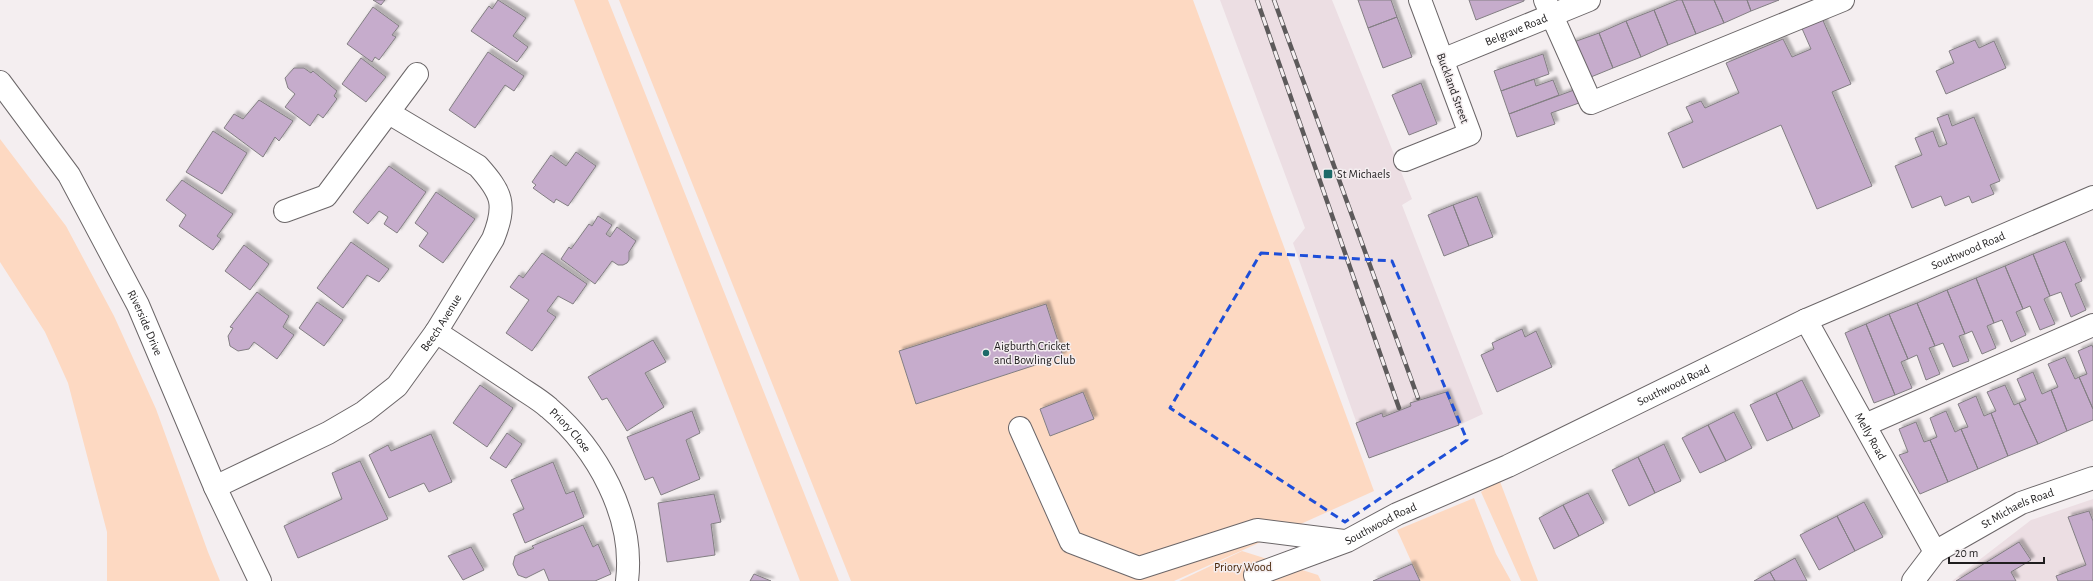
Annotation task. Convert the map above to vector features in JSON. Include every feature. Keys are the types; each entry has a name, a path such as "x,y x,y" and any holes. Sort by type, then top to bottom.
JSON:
{"street":[{"name":"Buckland Street","path":"1405,160 1470,134 1420,0"},
{"name":"Belgrave Road","path":"1442,60 1548,8 1589,0"},
{"path":"1548,8 1591,103 1843,0"},
{"path":"285,211 326,196 417,74"},
{"name":"Riverside Drive","path":"0,82 69,175 138,305 215,487 260,581"},
{"name":"Beech Avenue","path":"215,487 328,433 364,412 397,386 436,332 494,239 500,222 502,209 498,193 478,166 388,113"},
{"name":"Southwood Road","path":"1255,575 1347,541 1397,514 1508,466 1806,320 2093,197"},
{"name":"Melly Road","path":"1806,320 1935,552"},
{"path":"1865,424 2093,325"},
{"name":"Priory Close","path":"436,332 549,407 579,437 617,502 627,538 629,567 627,581"},
{"path":"1020,428 1071,542 1139,568 1257,530 1347,541"},
{"name":"St Michaels Road","path":"1913,581 1935,552 2021,503 2093,478"}],"highlighted area":[{"path":"1261,253 1392,261 1467,440 1345,522 1170,408"}],"shaded area":[{"path":"1220,0 1332,0 1412,199 1402,205 1483,414 1459,425 1369,458 1293,243 1305,228"},
{"path":"2093,499 2093,581 1952,581 2031,520"}],"green space":[{"path":"574,0 608,0 839,581 800,581"},
{"path":"619,0 1193,0 1374,491 1174,581 851,581"},
{"path":"0,139 66,226 114,316 156,409 220,581 107,581 107,532 68,383 45,332 0,262"},
{"path":"1499,479 1538,581 1521,581 1481,492"},
{"path":"1474,498 1496,554 1511,581 1420,581 1397,530"},
{"name":"Priory Wood","path":"1242,551 1318,575 1321,581 1179,581"}],"building":[{"path":"373,0 385,0 381,5"},
{"path":"498,0 526,18 513,36 528,47 517,62 471,31 489,6 492,9"},
{"path":"1358,0 1391,0 1397,17 1368,28"},
{"path":"1469,0 1524,0 1524,1 1476,20"},
{"path":"1678,0 1682,0 1696,34 1668,45 1654,10"},
{"path":"1682,0 1714,0 1724,23 1696,34"},
{"path":"1714,0 1747,0 1751,11 1724,23"},
{"path":"1747,0 1779,0 1751,11"},
{"path":"373,7 399,26 392,35 396,37 379,60 375,57 372,62 347,44"},
{"path":"1654,10 1668,45 1641,57 1626,21"},
{"path":"1821,16 1851,84 1832,92 1872,186 1817,209 1781,125 1683,168 1668,133 1693,122 1686,107 1701,101 1705,108 1739,93 1726,63 1783,39 1792,57 1811,49 1800,24"},
{"path":"1397,17 1412,57 1383,68 1368,28"},
{"path":"1626,21 1641,57 1613,68 1599,33"},
{"path":"1599,33 1613,68 1586,79 1571,43"},
{"path":"1975,40 1979,48 1994,41 2006,68 1946,94 1936,71 1954,63 1949,51"},
{"path":"488,52 524,76 514,91 505,85 475,128 449,110"},
{"path":"1543,54 1549,74 1501,91 1494,71"},
{"path":"361,58 386,77 366,102 342,84"},
{"path":"294,68 304,68 311,73 313,71 337,91 334,96 337,99 323,118 318,114 310,126 285,107 295,94 288,88 285,78"},
{"path":"1534,79 1536,86 1553,80 1559,95 1509,114 1501,91"},
{"path":"1421,83 1437,124 1409,135 1392,95"},
{"path":"1574,90 1579,103 1551,113 1555,124 1517,137 1509,114"},
{"path":"259,100 293,121 279,141 275,137 263,157 224,128 234,114 243,119"},
{"path":"1948,114 1952,126 1974,117 2000,181 1990,185 1994,194 1972,203 1969,196 1945,206 1941,196 1912,208 1895,166 1922,155 1915,138 1933,131 1939,147 1947,144 1937,118"},
{"path":"213,131 247,153 222,194 186,172"},
{"path":"576,152 596,166 568,206 556,199 554,203 533,188 536,185 532,182 551,155 566,166"},
{"path":"389,166 426,192 397,233 384,224 388,217 379,211 368,224 353,212"},
{"path":"182,180 233,214 217,236 221,239 213,250 179,226 186,215 166,200"},
{"path":"436,192 475,219 443,263 419,246 428,233 415,223"},
{"path":"1477,196 1493,237 1469,246 1453,205"},
{"path":"1453,205 1469,246 1444,256 1428,215"},
{"path":"598,216 612,225 606,234 610,237 617,227 636,241 629,252 629,260 627,263 618,265 612,261 595,284 561,259 569,247 571,249 589,224 592,226"},
{"path":"2065,241 2082,281 2075,284 2086,310 2071,317 2061,292 2050,296 2033,254"},
{"path":"351,242 389,269 379,282 367,275 343,308 317,288"},
{"path":"244,245 269,264 250,290 225,271"},
{"path":"542,253 587,284 573,304 558,296 547,311 556,317 532,351 506,333 529,300 510,287 519,275 523,278"},
{"path":"2033,254 2050,296 2044,299 2055,324 2040,330 2030,306 2023,309 2005,266"},
{"path":"2005,266 2023,309 2016,312 2026,335 2011,342 2002,320 1994,323 1976,278"},
{"path":"1976,278 1994,323 1987,326 1996,348 1982,354 1972,331 1965,334 1947,290"},
{"path":"1947,290 1965,334 1959,336 1969,361 1953,367 1943,343 1935,346 1917,303"},
{"path":"257,292 289,316 283,327 294,335 277,359 254,342 249,349 238,351 230,346 228,336 233,328 230,327"},
{"path":"317,302 343,320 324,346 299,328"},
{"path":"1917,303 1935,346 1929,348 1940,374 1926,380 1917,355 1908,359 1889,314"},
{"path":"1046,304 1063,356 916,404 899,351"},
{"path":"1889,314 1908,359 1901,362 1912,388 1895,395 1866,324"},
{"path":"1866,324 1895,395 1874,403 1845,333"},
{"path":"1522,329 1525,337 1536,331 1552,367 1497,392 1481,355 1494,349 1492,343"},
{"path":"653,340 666,362 645,373 664,407 627,431 607,398 602,400 588,377"},
{"path":"2092,345 2093,409 2079,377 2087,374 2078,351"},
{"path":"2065,357 2075,379 2079,377 2093,409 2093,420 2067,431 2051,390 2058,387 2048,364"},
{"path":"2033,372 2042,394 2051,390 2067,431 2038,444 2019,403 2026,400 2017,379"},
{"path":"1802,380 1820,416 1793,429 1776,393"},
{"path":"480,385 513,408 487,447 453,423"},
{"path":"2005,385 2014,405 2019,403 2038,444 2008,456 1991,413 1996,411 1987,392"},
{"path":"1083,392 1094,419 1050,436 1040,409"},
{"path":"1446,392 1459,425 1369,458 1356,423 1382,413 1383,417 1411,406 1410,403"},
{"path":"1776,393 1793,429 1767,441 1750,405"},
{"path":"1976,396 1984,416 1991,413 2008,456 1978,469 1961,429 1968,427 1958,404"},
{"path":"692,411 700,433 686,440 700,479 661,495 653,477 645,480 627,437"},
{"path":"1946,411 1955,432 1961,429 1978,469 1948,482 1930,440 1937,437 1930,418"},
{"path":"1734,412 1752,448 1726,461 1708,425"},
{"path":"1916,422 1924,442 1930,440 1948,482 1920,494 1899,455 1908,452 1899,429"},
{"path":"1708,425 1726,461 1700,473 1682,438"},
{"path":"507,433 522,444 506,468 490,458"},
{"path":"431,434 452,482 429,492 424,483 389,498 369,455 388,445 391,451"},
{"path":"1664,444 1681,481 1655,493 1638,457"},
{"path":"1638,457 1655,493 1629,506 1612,470"},
{"path":"360,461 388,519 298,558 284,526 342,499 332,473"},
{"path":"553,462 566,494 574,491 584,517 525,543 513,514 524,509 511,480"},
{"path":"1588,493 1604,523 1579,536 1563,505"},
{"path":"714,494 721,522 711,524 715,555 667,562 658,503"},
{"path":"1864,502 1883,537 1855,551 1837,516"},
{"path":"1563,505 1579,536 1554,549 1539,518"},
{"path":"2089,511 2093,521 2093,581 2058,581 2056,576 2086,565 2068,517"},
{"path":"1837,516 1855,551 1819,570 1800,535"},
{"path":"583,525 593,547 598,544 611,574 595,581 549,581 544,569 526,578 518,575 513,564 515,556 534,548 532,546"},
{"path":"2019,542 2031,560 2011,572 2016,581 1956,581"},
{"path":"471,547 484,570 463,580 448,556"},
{"path":"1795,558 1807,581 1775,581 1770,572"},
{"path":"1412,564 1420,581 1373,581"},
{"path":"1770,572 1775,581 1754,581"},
{"path":"754,574 771,581 750,581"}],"railway":[{"path":"1257,0 1399,408"},
{"path":"1274,0 1418,398"}],"place":[{"name":"St Michaels","path":"1328,174"},
{"name":"Aigburth Cricket and Bowling Club","path":"986,353"}]}
